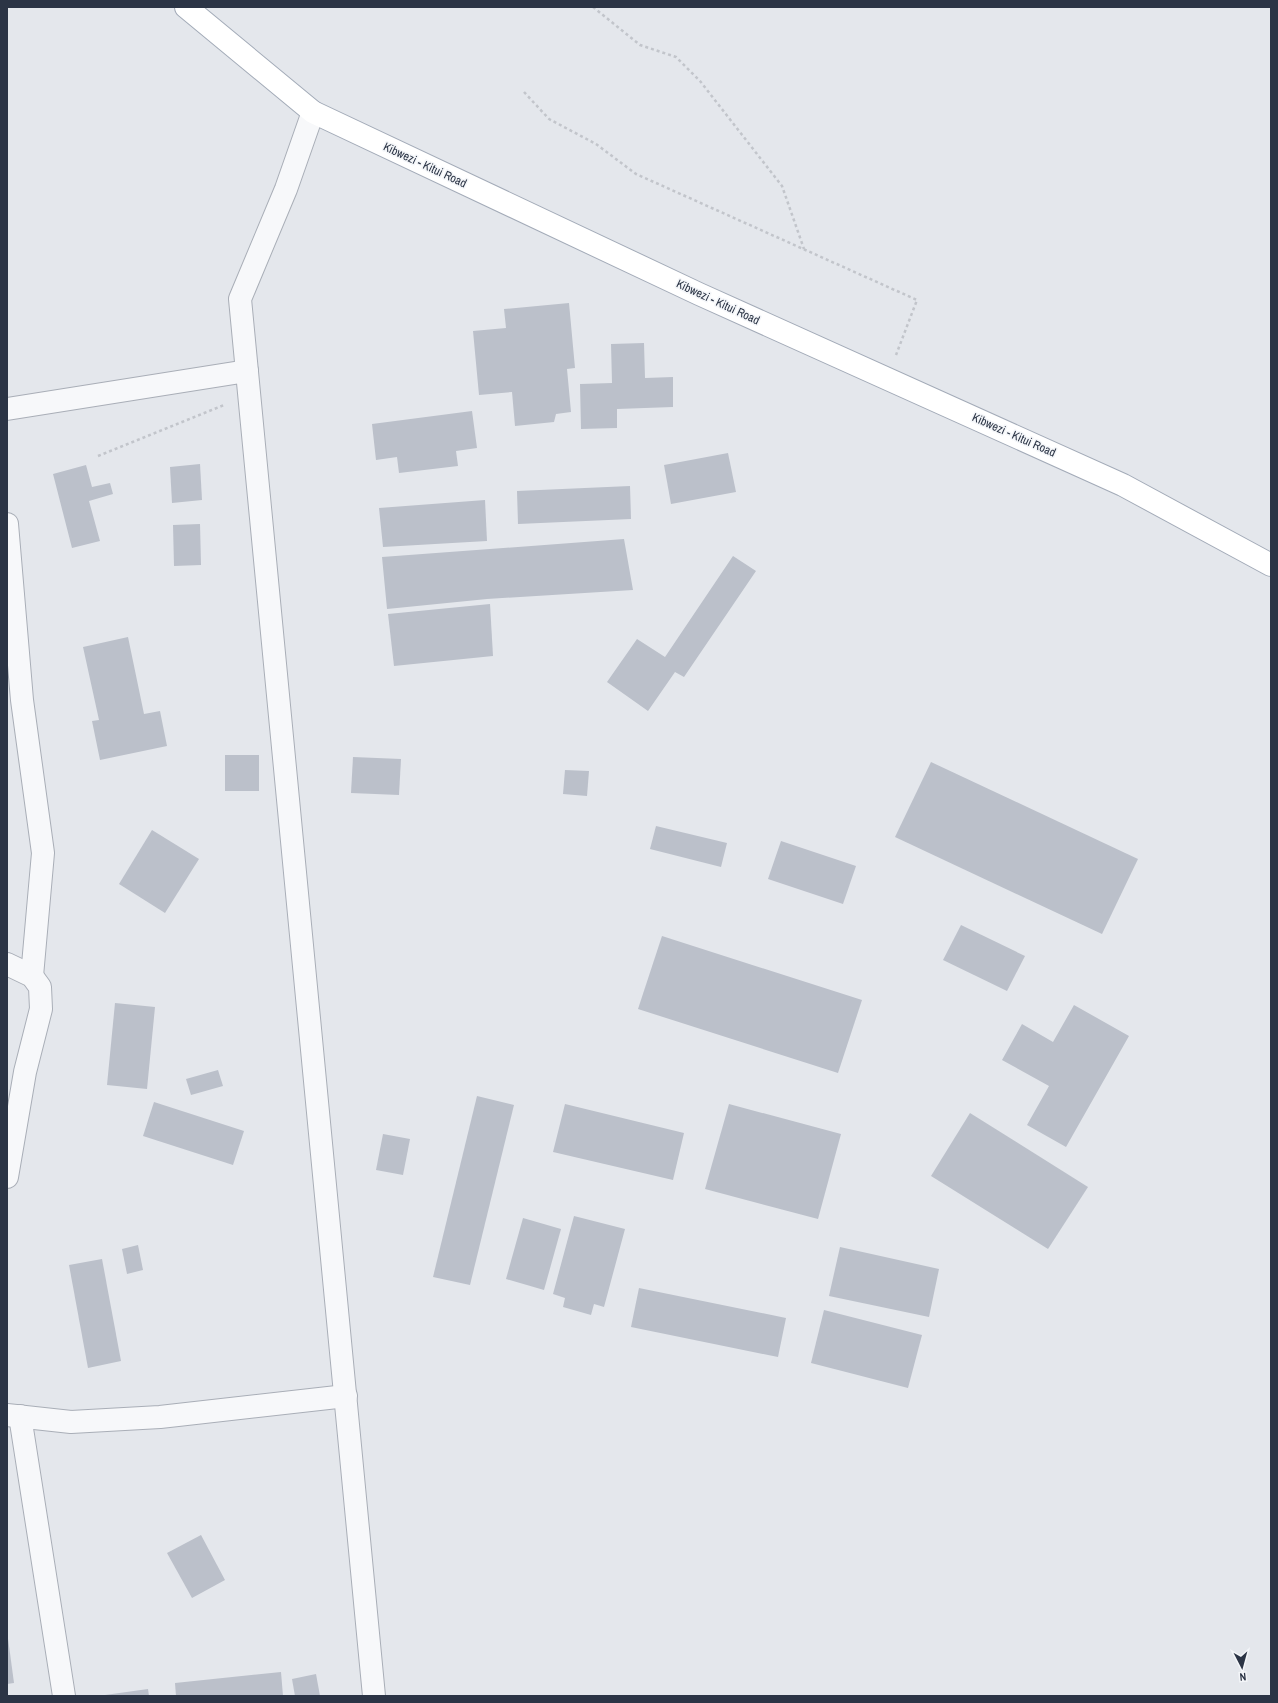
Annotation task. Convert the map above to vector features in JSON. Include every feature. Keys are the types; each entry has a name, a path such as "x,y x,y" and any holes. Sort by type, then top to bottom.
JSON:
{"main road":[{"name":"Kibwezi - Kitui Road","path":"186,7 313,112 699,294 1124,485 1271,565"}],"street":[{"path":"313,112 286,189 240,299 374,1696"},
{"path":"7,409 247,371"},
{"path":"7,524 22,700 43,853 32,976"},
{"path":"7,964 32,976 40,987 41,1009 24,1072 7,1176"},
{"path":"64,1696 13,1416 70,1422 160,1418 346,1396"}],"path":[{"path":"593,7 640,45 676,57 700,81 782,186 804,250"},
{"path":"524,92 549,118 596,144 636,174 917,300 887,378"},
{"path":"98,456 249,394"}],"building":[{"path":"569,303 575,368 567,369 571,412 556,414 554,422 515,426 512,392 479,395 473,331 506,328 504,309"},
{"path":"644,343 645,378 673,377 673,407 617,409 617,428 581,429 580,384 612,383 611,344"},
{"path":"472,411 477,448 456,451 458,466 399,473 397,457 376,460 372,424"},
{"path":"728,453 736,492 671,504 664,465"},
{"path":"200,464 202,500 172,503 170,467"},
{"path":"86,465 92,487 110,483 113,494 89,501 100,541 72,548 53,474"},
{"path":"630,486 631,519 518,524 517,491"},
{"path":"485,500 487,541 383,547 379,508"},
{"path":"200,524 201,565 174,566 173,525"},
{"path":"624,539 633,590 487,599 387,609 382,557"},
{"path":"733,556 756,571 684,677 675,672 648,711 607,682 637,639 665,657"},
{"path":"490,604 493,656 394,666 388,614"},
{"path":"128,637 144,714 160,711 167,746 100,760 92,721 99,720 83,647"},
{"path":"225,755 259,755 259,791 225,791"},
{"path":"353,757 401,759 399,795 351,793"},
{"path":"931,762 1138,859 1102,934 895,837"},
{"path":"565,770 589,771 587,796 563,794"},
{"path":"656,826 727,843 721,867 650,849"},
{"path":"152,830 199,859 165,913 119,884"},
{"path":"781,841 856,866 843,904 768,879"},
{"path":"961,925 1025,956 1007,991 943,960"},
{"path":"662,936 862,1000 838,1073 638,1009"},
{"path":"115,1003 155,1007 147,1089 107,1085"},
{"path":"1074,1005 1129,1036 1066,1147 1027,1125 1049,1086 1002,1060 1022,1024 1053,1042"},
{"path":"218,1070 223,1086 191,1095 186,1079"},
{"path":"477,1096 514,1105 470,1285 433,1277"},
{"path":"154,1102 244,1131 233,1165 143,1136"},
{"path":"565,1104 684,1133 673,1180 553,1152"},
{"path":"729,1104 841,1134 818,1219 705,1189"},
{"path":"970,1113 1088,1187 1048,1249 931,1176"},
{"path":"383,1134 410,1139 403,1175 376,1170"},
{"path":"574,1216 625,1229 604,1307 594,1304 591,1315 563,1307 565,1298 553,1294"},
{"path":"523,1218 561,1229 544,1290 506,1279"},
{"path":"138,1245 143,1270 127,1274 122,1249"},
{"path":"840,1247 939,1269 929,1317 829,1296"},
{"path":"102,1259 121,1361 88,1368 69,1265"},
{"path":"639,1288 786,1318 778,1357 631,1327"},
{"path":"824,1310 922,1335 908,1388 811,1363"},
{"path":"201,1535 225,1580 192,1598 167,1553"},
{"path":"7,1631 14,1683 7,1684"},
{"path":"281,1672 283,1696 176,1696 175,1683"},
{"path":"316,1674 320,1696 295,1696 292,1679"},
{"path":"148,1689 149,1696 105,1696 105,1695"}]}
